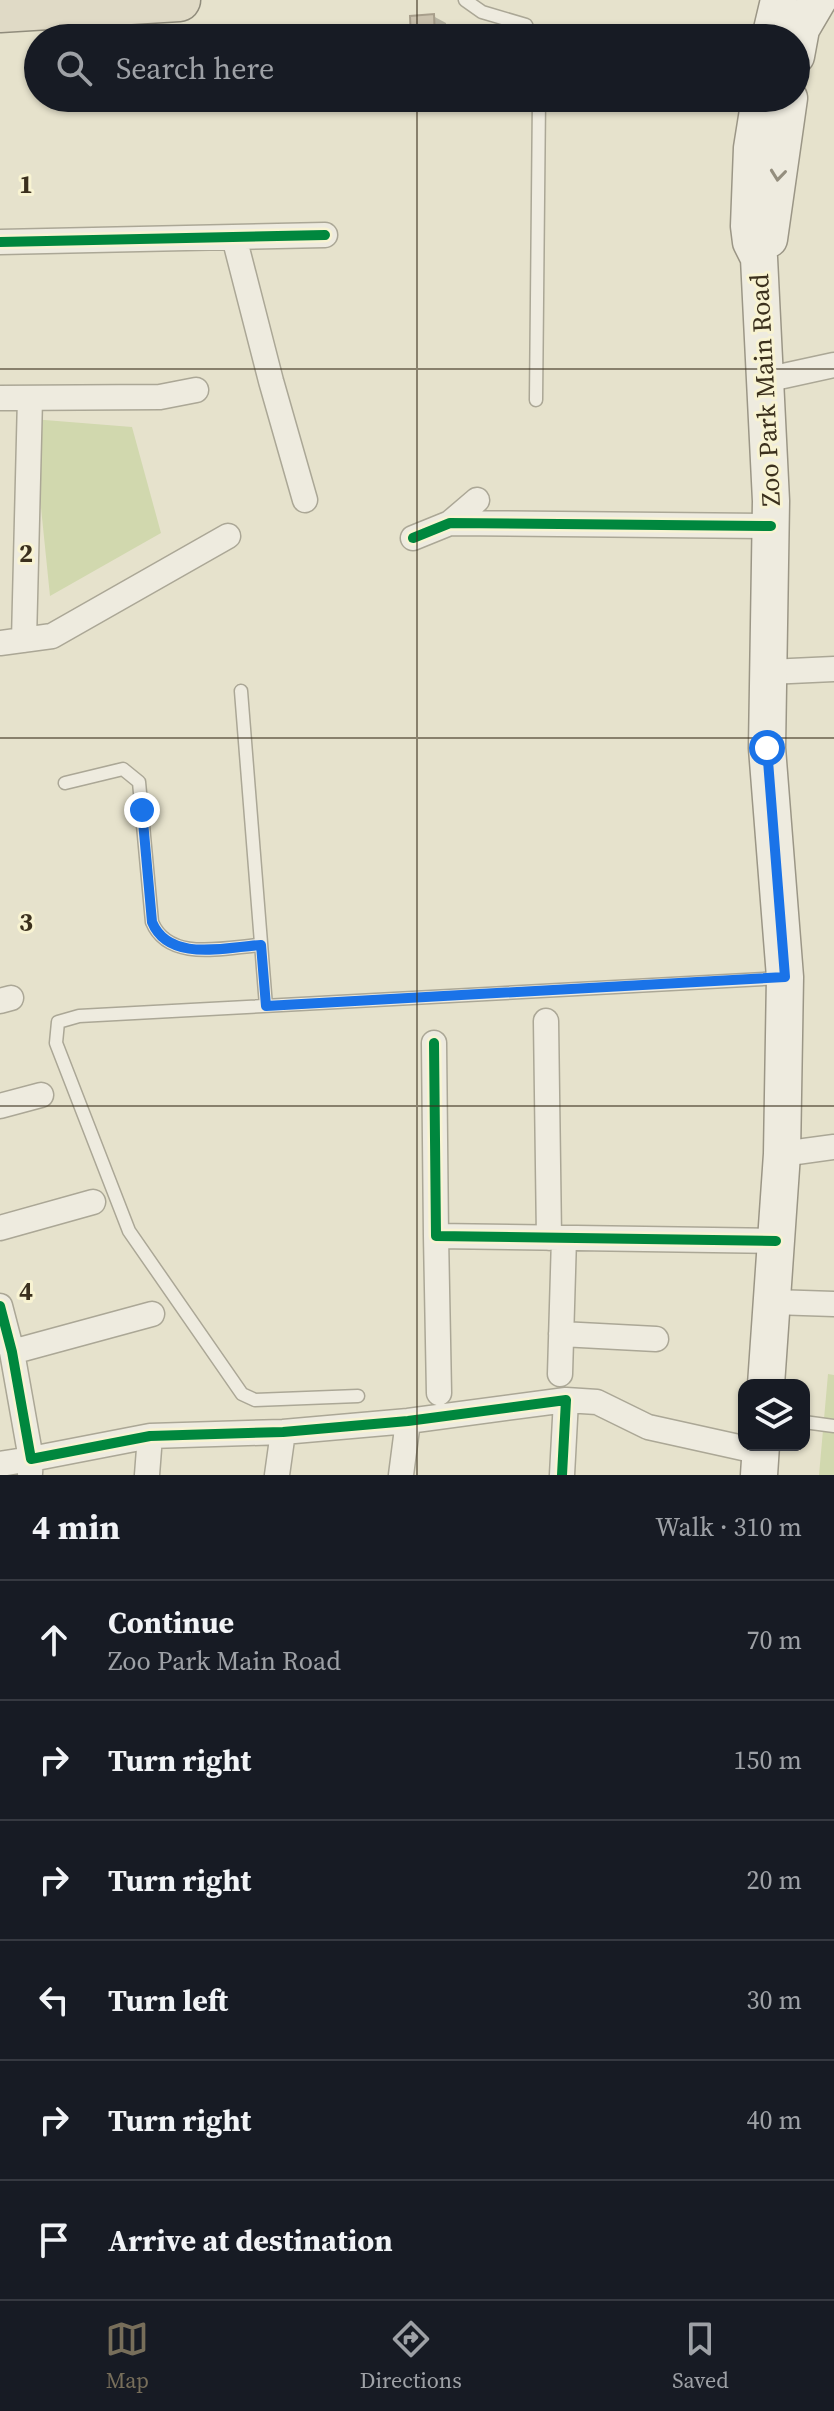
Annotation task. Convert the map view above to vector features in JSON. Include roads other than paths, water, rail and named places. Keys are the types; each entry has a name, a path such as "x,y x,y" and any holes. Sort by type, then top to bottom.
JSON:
{"highway":[{"path":"0,11 179,0"}],"main road":[{"path":"773,24 779,0"},
{"path":"804,24 818,0"},
{"name":"Zoo Park Main Road","path":"758,112 752,148 749,226 751,242 759,258 765,380 771,526 767,748 785,977 782,1154 767,1379"},
{"name":"Zoo Park Main Road","path":"759,258 766,249 771,231 787,112"}],"street":[{"path":"0,242 325,235"},
{"path":"234,237 305,500"},
{"path":"765,380 834,365"},
{"path":"0,398 160,397 196,390"},
{"path":"30,398 12,641 52,636 228,536"},
{"path":"413,538 450,523 477,500"},
{"path":"450,523 771,526"},
{"path":"769,672 834,669"},
{"path":"546,1021 561,1334 560,1374"},
{"path":"434,1043 439,1393"},
{"path":"0,1106 41,1095"},
{"path":"782,1154 834,1147"},
{"path":"0,1228 93,1202"},
{"path":"436,1236 776,1241"},
{"path":"773,1302 834,1304"},
{"path":"0,1306 30,1467"},
{"path":"6,1339 152,1314"},
{"path":"561,1334 656,1339"},
{"path":"0,1464 30,1467 150,1436 283,1432 408,1421 566,1400 597,1402 648,1427 760,1457"},
{"path":"562,1475 566,1400"},
{"path":"401,1475 408,1421"},
{"path":"277,1475 283,1432"},
{"path":"147,1475 150,1436"}],"lane":[{"path":"465,0 482,12 523,24"},
{"path":"536,400 539,112"},
{"path":"241,691 266,1006"},
{"path":"65,783 123,769 139,782 152,922 158,936 186,950 261,945"},
{"path":"358,1396 255,1400 242,1394 129,1231 56,1043 58,1022 79,1016 785,977"},
{"path":"810,1423 834,1426"}]}
